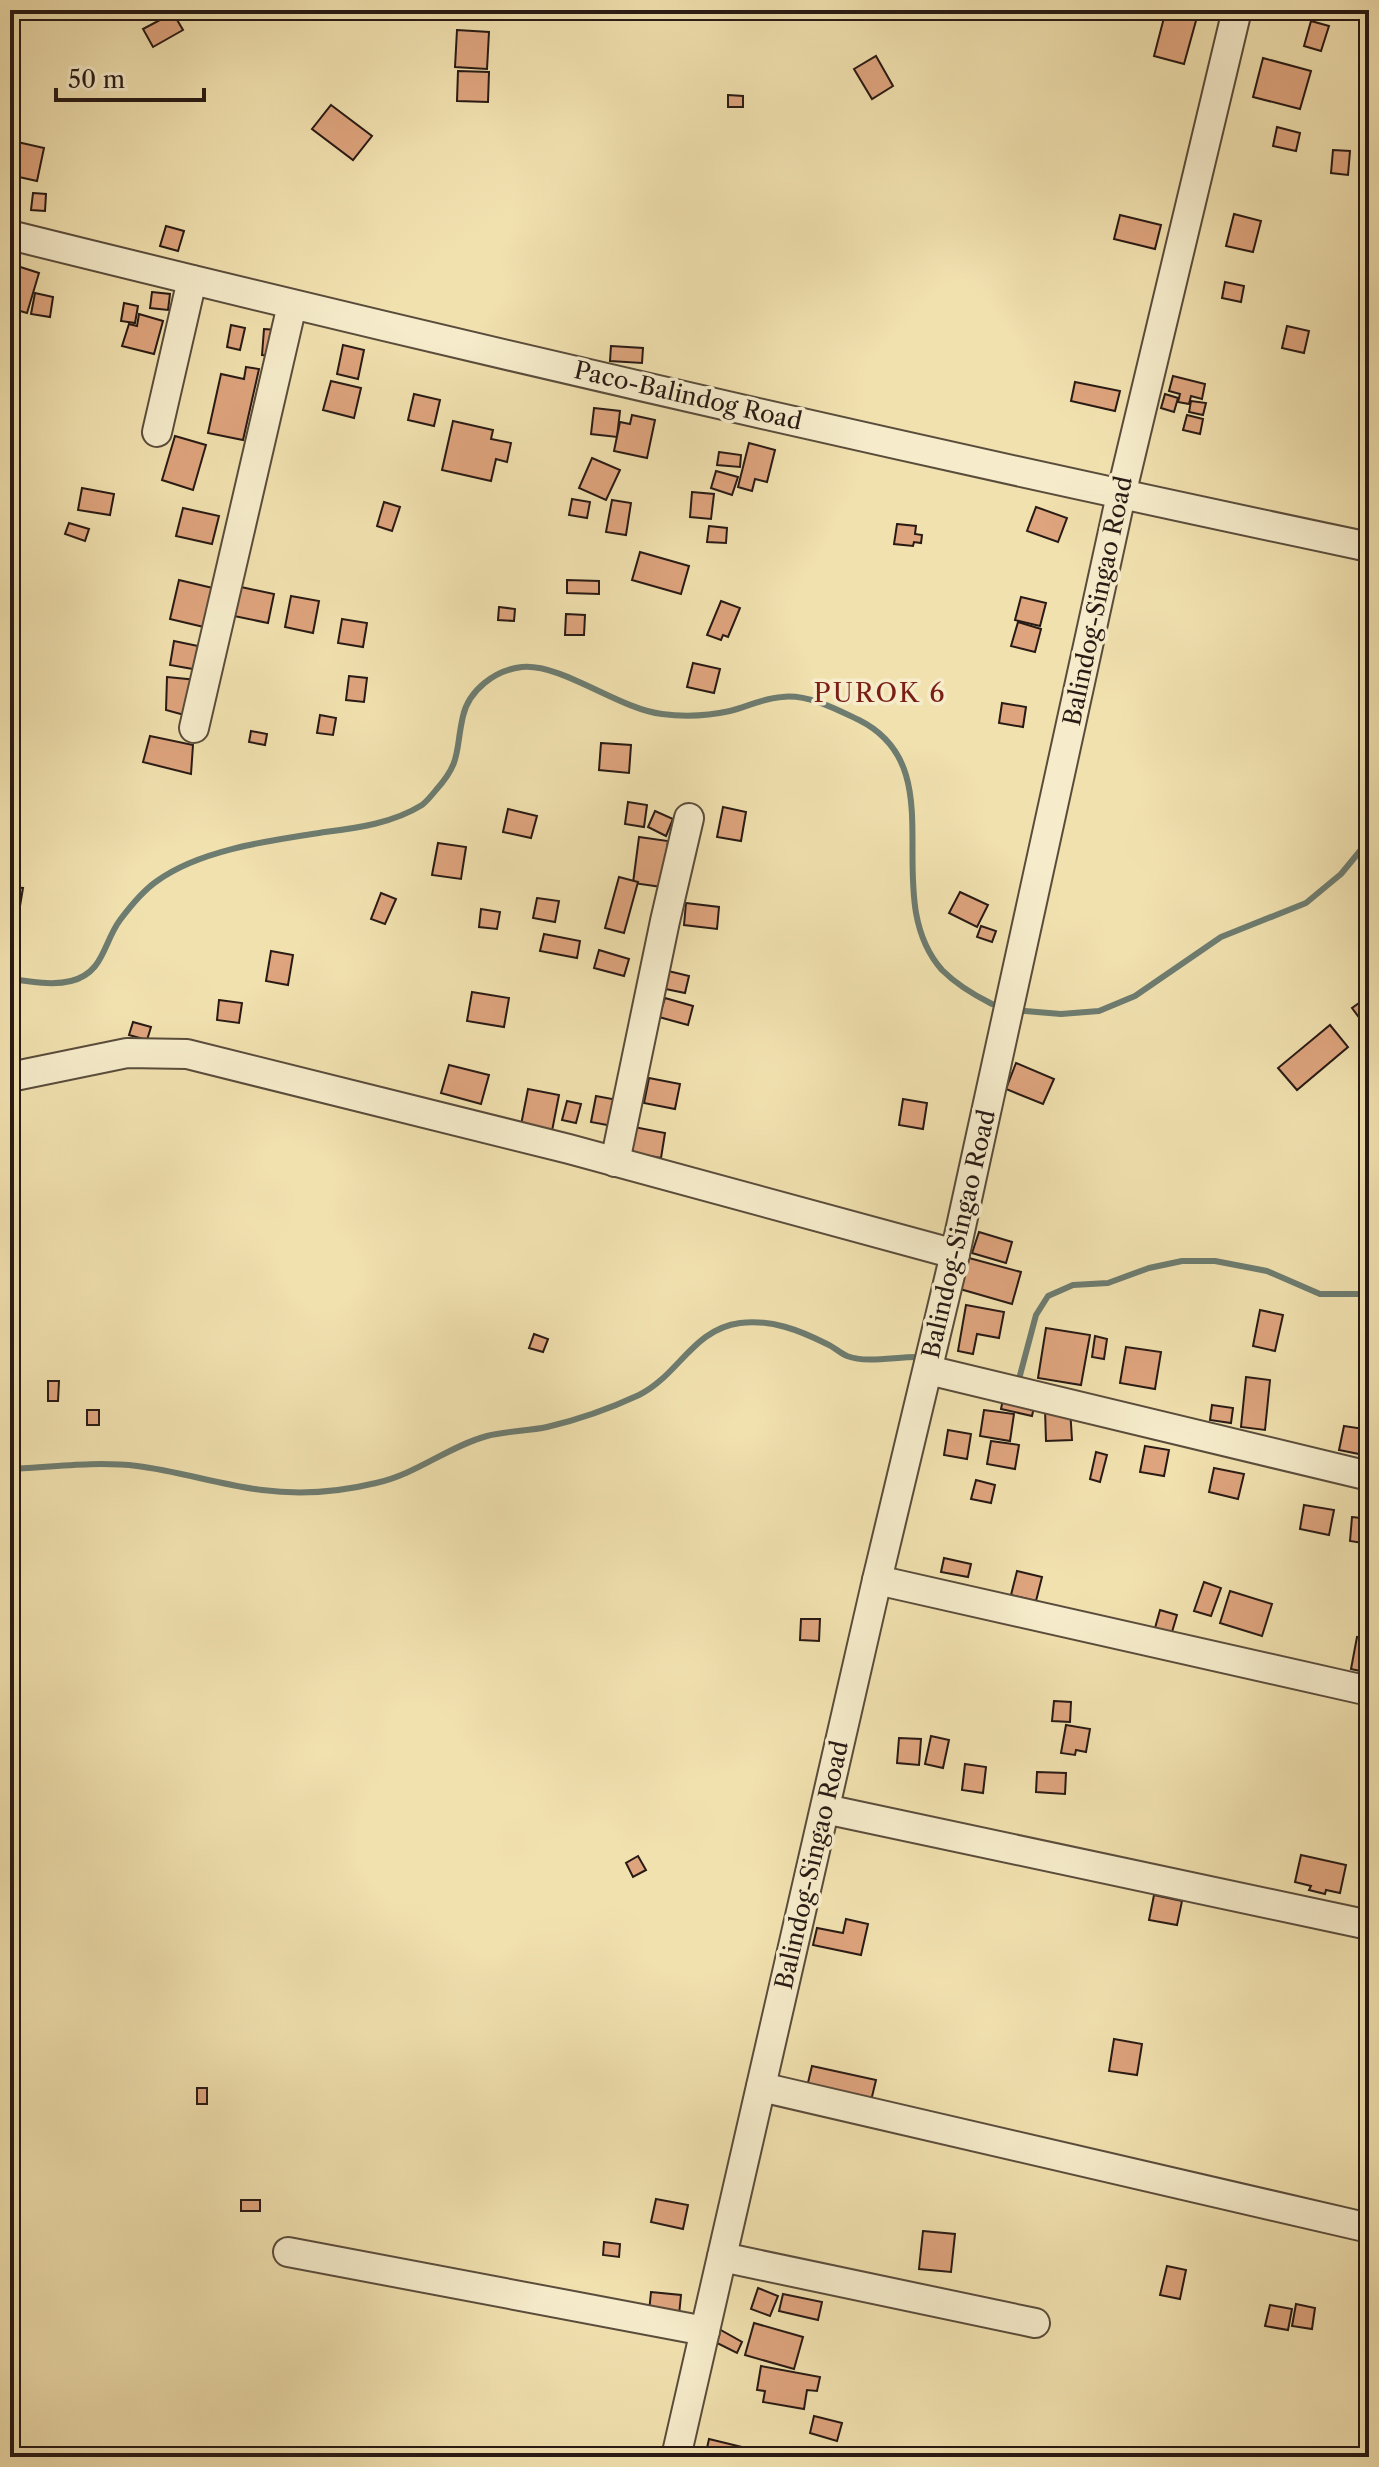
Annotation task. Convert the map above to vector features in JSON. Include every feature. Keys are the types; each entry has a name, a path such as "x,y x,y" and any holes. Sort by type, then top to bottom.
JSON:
{"street":[{"name":"Balindog-Singao Road","path":"676,2457 955,1254 1121,495 1237,10"},
{"name":"Paco-Balindog Road","path":"10,235 292,305 1121,495 1369,547"},
{"path":"157,432 192,280"},
{"path":"194,728 292,305"},
{"path":"615,1162 689,818"},
{"path":"10,1077 127,1053 187,1054 615,1162 955,1254"},
{"path":"928,1370 1369,1476"},
{"path":"877,1580 1369,1691"},
{"path":"825,1809 1369,1925"},
{"path":"761,2087 1369,2228"},
{"path":"288,2252 705,2331"},
{"path":"722,2257 1035,2323"}],"building":[{"path":"1166,10 1197,17 1184,64 1154,56"},
{"path":"173,13 183,30 153,47 143,29"},
{"path":"1311,21 1329,26 1321,51 1304,46"},
{"path":"457,30 489,32 487,69 455,67"},
{"path":"876,56 893,86 872,99 854,69"},
{"path":"1263,58 1311,71 1300,109 1253,97"},
{"path":"458,71 489,72 488,102 457,101"},
{"path":"728,95 743,96 743,107 728,107"},
{"path":"331,105 372,136 353,160 312,129"},
{"path":"1277,127 1300,133 1296,151 1273,146"},
{"path":"13,141 44,148 37,181 10,175"},
{"path":"1333,150 1350,151 1348,175 1331,173"},
{"path":"33,193 46,194 45,211 31,210"},
{"path":"1234,214 1261,221 1253,252 1226,246"},
{"path":"1120,215 1161,225 1155,249 1114,239"},
{"path":"166,226 184,231 178,251 160,246"},
{"path":"14,265 39,273 27,313 10,308 10,278"},
{"path":"1225,282 1244,286 1241,302 1222,298"},
{"path":"152,292 170,294 168,310 150,308"},
{"path":"35,293 53,297 50,317 31,314"},
{"path":"124,303 138,306 135,323 121,321"},
{"path":"139,314 163,321 154,354 122,346 129,324 137,326"},
{"path":"231,325 245,328 240,350 227,347"},
{"path":"1287,326 1309,331 1304,353 1282,348"},
{"path":"264,329 277,330 274,356 262,355"},
{"path":"343,345 364,350 358,379 337,374"},
{"path":"611,346 643,348 642,363 610,361"},
{"path":"246,367 259,369 243,440 208,433 221,374 244,379"},
{"path":"1173,376 1205,384 1202,399 1191,396 1189,404 1178,402 1180,394 1169,391"},
{"path":"331,381 361,388 354,418 323,410"},
{"path":"1075,382 1120,391 1115,411 1071,401"},
{"path":"414,394 440,400 434,426 408,420"},
{"path":"1165,394 1178,398 1174,412 1161,408"},
{"path":"1191,401 1206,403 1203,415 1189,412"},
{"path":"594,408 620,411 617,437 591,434"},
{"path":"632,415 655,420 647,458 614,451 620,422 630,424"},
{"path":"1187,415 1203,419 1200,434 1183,430"},
{"path":"453,421 493,430 491,439 511,443 507,462 496,459 491,481 442,470"},
{"path":"175,436 206,445 193,490 162,480"},
{"path":"749,443 775,450 767,482 755,479 752,491 738,487"},
{"path":"719,452 741,455 740,467 717,465"},
{"path":"592,458 620,470 606,500 579,488"},
{"path":"716,471 738,477 732,495 711,488"},
{"path":"82,488 114,494 110,515 78,510"},
{"path":"692,492 714,494 711,519 690,517"},
{"path":"572,499 590,502 587,518 569,515"},
{"path":"612,500 631,503 626,535 606,532"},
{"path":"384,502 400,507 392,531 377,526"},
{"path":"1036,507 1067,518 1058,542 1027,531"},
{"path":"183,508 219,516 212,544 176,536"},
{"path":"69,523 89,529 85,541 65,534"},
{"path":"897,524 916,526 915,534 922,535 921,543 914,542 913,546 894,544"},
{"path":"709,526 727,528 726,543 707,542"},
{"path":"640,552 689,566 681,594 632,580"},
{"path":"179,580 217,589 208,628 170,619"},
{"path":"567,580 599,581 599,594 567,593"},
{"path":"241,587 274,594 268,623 234,616"},
{"path":"291,596 319,601 313,633 285,627"},
{"path":"1021,597 1046,603 1040,626 1015,620"},
{"path":"721,601 740,608 728,637 723,635 721,640 707,635"},
{"path":"499,607 515,609 514,621 498,620"},
{"path":"566,614 585,615 584,635 565,635"},
{"path":"342,619 367,623 363,647 338,643"},
{"path":"1018,622 1041,629 1035,652 1011,646"},
{"path":"174,641 198,646 193,669 170,665"},
{"path":"693,663 720,669 714,693 687,687"},
{"path":"349,676 367,678 364,702 346,700"},
{"path":"167,677 197,680 188,716 166,710"},
{"path":"1002,703 1026,707 1023,727 999,723"},
{"path":"320,715 336,718 333,735 317,733"},
{"path":"251,731 267,734 265,745 249,742"},
{"path":"150,736 193,745 191,774 143,762"},
{"path":"601,743 631,745 629,773 599,770"},
{"path":"628,802 647,805 644,827 625,824"},
{"path":"723,807 746,812 741,841 717,837"},
{"path":"508,809 537,816 531,838 503,832"},
{"path":"655,811 673,819 666,836 648,827"},
{"path":"639,837 668,841 662,887 633,883"},
{"path":"438,843 466,847 461,879 432,875"},
{"path":"619,877 638,882 624,933 605,928"},
{"path":"10,887 23,888 19,912 10,910"},
{"path":"960,892 988,905 977,927 949,913"},
{"path":"381,893 396,899 385,924 371,919"},
{"path":"537,898 559,901 555,922 533,918"},
{"path":"686,903 719,907 717,929 684,925"},
{"path":"481,909 500,912 497,929 479,927"},
{"path":"981,926 996,931 992,942 977,937"},
{"path":"544,934 580,941 577,958 540,951"},
{"path":"599,950 629,959 624,976 594,968"},
{"path":"271,951 293,955 288,985 266,981"},
{"path":"660,969 689,976 685,993 656,987"},
{"path":"472,992 509,998 504,1027 467,1021"},
{"path":"1369,996 1369,1031 1352,1008"},
{"path":"665,998 693,1006 688,1025 659,1017"},
{"path":"219,1000 242,1003 239,1023 217,1020"},
{"path":"133,1022 151,1027 147,1040 129,1035"},
{"path":"1330,1025 1348,1047 1297,1090 1278,1068"},
{"path":"1016,1063 1054,1079 1043,1104 1006,1089"},
{"path":"449,1065 489,1075 481,1104 441,1093"},
{"path":"649,1078 680,1084 675,1109 644,1103"},
{"path":"528,1089 559,1095 552,1131 521,1125"},
{"path":"596,1096 623,1101 618,1127 591,1122"},
{"path":"903,1099 927,1103 923,1129 899,1125"},
{"path":"567,1101 581,1104 576,1123 562,1120"},
{"path":"634,1127 665,1133 661,1158 629,1152"},
{"path":"979,1232 1012,1242 1006,1263 972,1253"},
{"path":"969,1258 1021,1272 1012,1304 960,1289"},
{"path":"966,1305 1004,1312 999,1338 977,1334 973,1354 958,1351"},
{"path":"1260,1310 1283,1315 1275,1351 1253,1346"},
{"path":"1046,1328 1090,1335 1081,1385 1038,1378"},
{"path":"534,1334 548,1339 543,1352 529,1348"},
{"path":"1095,1336 1107,1339 1104,1359 1092,1357"},
{"path":"1126,1347 1161,1352 1155,1389 1120,1383"},
{"path":"1246,1377 1270,1380 1265,1430 1241,1427"},
{"path":"48,1381 59,1381 58,1401 48,1401"},
{"path":"1003,1399 1034,1407 1032,1416 1001,1409"},
{"path":"1212,1405 1233,1408 1231,1423 1210,1420"},
{"path":"1070,1408 1072,1440 1046,1441 1045,1409"},
{"path":"87,1410 99,1410 99,1425 87,1425"},
{"path":"984,1410 1014,1414 1010,1441 980,1436"},
{"path":"1344,1426 1364,1429 1359,1454 1339,1450"},
{"path":"948,1430 971,1434 967,1459 944,1455"},
{"path":"991,1441 1019,1445 1015,1469 987,1464"},
{"path":"1145,1446 1169,1450 1164,1476 1140,1472"},
{"path":"1096,1452 1107,1455 1100,1482 1090,1479"},
{"path":"1214,1468 1244,1474 1238,1499 1209,1492"},
{"path":"976,1480 995,1485 991,1503 971,1499"},
{"path":"1304,1505 1334,1510 1329,1535 1300,1529"},
{"path":"1352,1517 1369,1519 1369,1544 1350,1541"},
{"path":"944,1558 971,1564 968,1577 941,1572"},
{"path":"1017,1571 1042,1577 1036,1601 1011,1595"},
{"path":"1204,1582 1221,1588 1211,1616 1194,1611"},
{"path":"1230,1591 1272,1604 1262,1636 1220,1623"},
{"path":"1160,1610 1177,1615 1172,1632 1155,1628"},
{"path":"801,1619 820,1619 819,1641 800,1640"},
{"path":"1357,1637 1369,1639 1369,1673 1351,1669"},
{"path":"1054,1701 1071,1702 1070,1722 1052,1721"},
{"path":"1066,1725 1090,1729 1086,1752 1076,1750 1075,1755 1061,1753"},
{"path":"931,1736 949,1740 943,1768 925,1764"},
{"path":"899,1738 921,1739 919,1765 897,1763"},
{"path":"965,1764 986,1767 983,1793 962,1790"},
{"path":"1037,1772 1066,1773 1065,1794 1036,1792"},
{"path":"1301,1855 1346,1865 1340,1893 1326,1890 1325,1894 1295,1882"},
{"path":"638,1856 646,1870 633,1877 626,1863"},
{"path":"1154,1895 1182,1901 1177,1925 1149,1920"},
{"path":"846,1919 868,1924 861,1955 813,1945 817,1928 843,1933"},
{"path":"1114,2039 1142,2044 1137,2075 1109,2071"},
{"path":"812,2066 876,2080 870,2105 806,2091"},
{"path":"197,2088 207,2088 207,2104 197,2104"},
{"path":"656,2199 688,2205 683,2229 651,2222"},
{"path":"241,2200 260,2200 260,2211 241,2211"},
{"path":"923,2231 955,2234 951,2272 919,2269"},
{"path":"604,2242 620,2244 619,2257 603,2255"},
{"path":"1167,2266 1186,2270 1180,2299 1160,2295"},
{"path":"758,2288 778,2296 770,2316 751,2309"},
{"path":"651,2292 681,2295 679,2315 649,2312"},
{"path":"783,2294 822,2302 818,2320 779,2311"},
{"path":"1296,2304 1315,2308 1312,2329 1292,2326"},
{"path":"1270,2305 1292,2309 1288,2330 1265,2326"},
{"path":"754,2323 803,2337 794,2369 745,2355"},
{"path":"719,2329 742,2342 737,2353 713,2341"},
{"path":"761,2366 820,2377 817,2391 807,2390 804,2409 763,2402 765,2391 757,2390"},
{"path":"814,2416 842,2423 837,2441 810,2433"},
{"path":"709,2439 742,2447 740,2457 705,2457"}],"waterway":[{"path":"10,979 56,983 82,977 97,964 114,929 142,894 157,881 194,861 261,843 375,824 422,805 454,763 463,716 471,698 493,677 522,667 554,672 627,704 662,714 713,714 768,699 792,697 822,703 859,720 888,742 904,769 911,801 915,906 924,940 942,970 992,1004"},
{"path":"1025,1011 1061,1014 1099,1011 1135,996 1221,937 1306,903 1341,874 1369,840"},
{"path":"1016,1378 1019,1379 1036,1315 1048,1296 1073,1285 1108,1283 1149,1268 1182,1261 1215,1261 1267,1271 1320,1294 1369,1294"},
{"path":"10,1469 121,1465 153,1468 262,1490 334,1490 391,1479 472,1441 547,1427 639,1395 665,1377 710,1334 740,1323 763,1323 795,1330 855,1358 920,1357"}],"district":[{"name":"PUROK 6","path":"880,693"}]}
